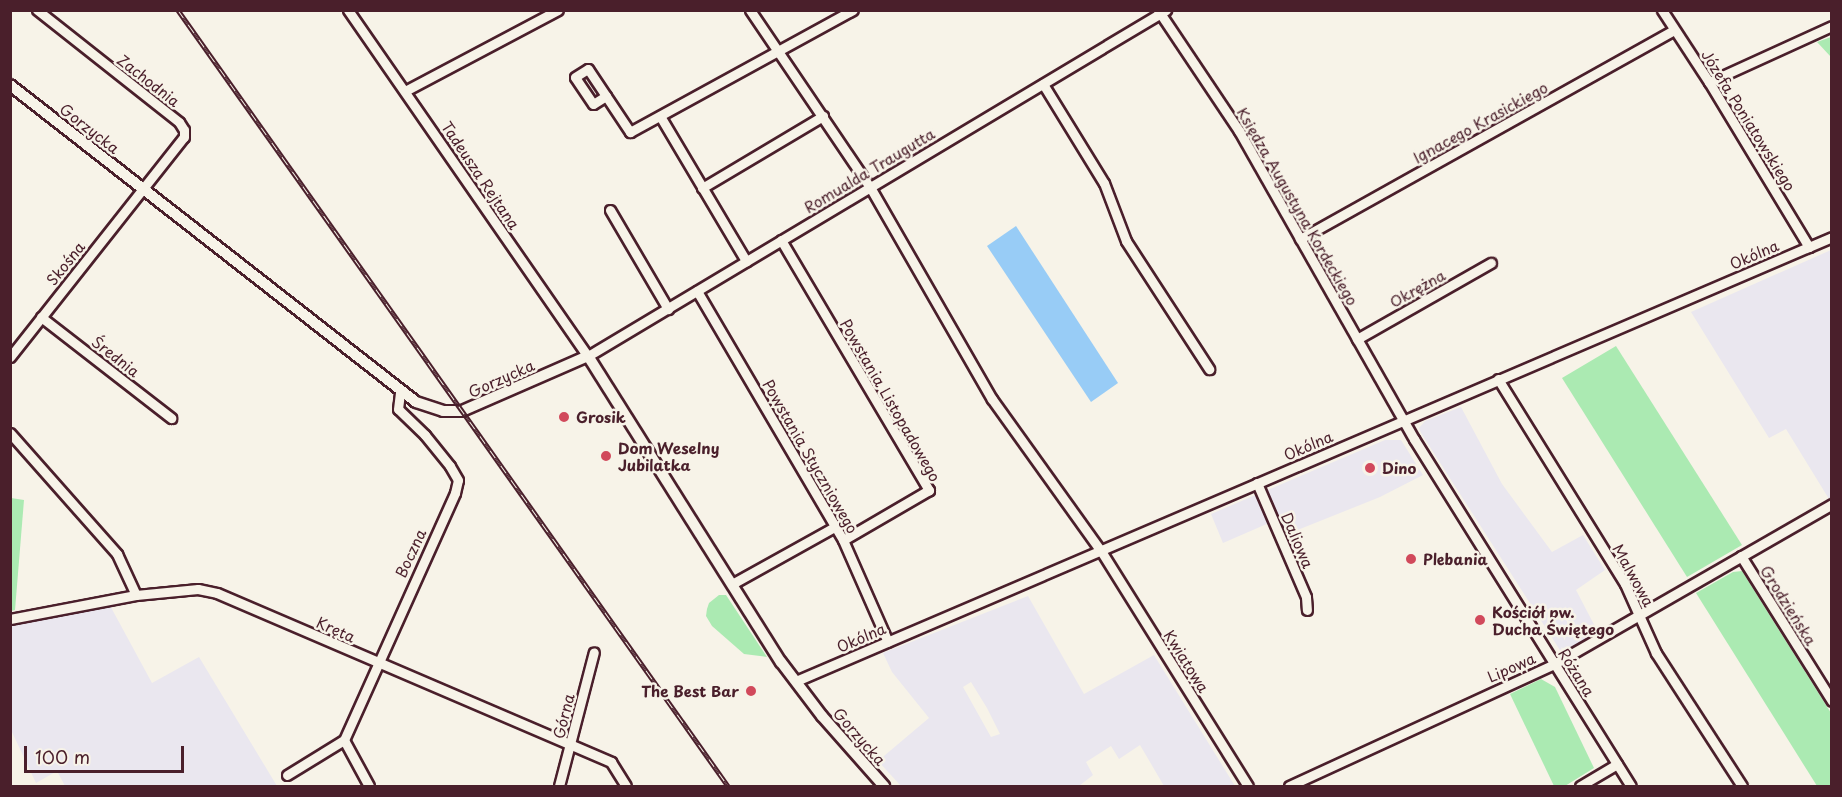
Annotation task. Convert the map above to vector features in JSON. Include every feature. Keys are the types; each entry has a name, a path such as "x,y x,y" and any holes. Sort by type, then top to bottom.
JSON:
{"street":[{"name":"Zachodnia","path":"37,10 179,123 184,130 180,143 144,190"},
{"name":"Tadeusza Rejtana","path":"348,10 588,356"},
{"path":"405,91 558,10"},
{"name":"Kwiatowa","path":"750,10 870,187 992,399 1101,551 1248,786"},
{"path":"606,96 630,132 853,10"},
{"name":"Józefa Poniatowskiego","path":"1662,10 1709,81 1809,247"},
{"name":"Romualda Traugutta","path":"588,356 1162,12"},
{"name":"Księdza Augustyna Kordeckiego","path":"1162,12 1234,124 1403,421"},
{"path":"1709,81 1832,26"},
{"name":"Ignacego Krasickiego","path":"1300,239 1674,30"},
{"path":"1043,84 1104,183 1126,241 1209,369"},
{"name":"Gorzycka","path":"10,85 400,392 431,409 462,411 588,356 796,681 884,786"},
{"path":"660,116 746,261"},
{"path":"702,188 823,116"},
{"name":"Skośna","path":"10,357 144,190"},
{"path":"610,210 668,309"},
{"name":"Okólna","path":"796,681 1832,237"},
{"name":"Powstania Listopadowego","path":"781,240 929,490 843,540"},
{"name":"Okrężna","path":"1357,339 1491,263"},
{"name":"Powstania Styczniowego","path":"697,291 836,526 888,642"},
{"name":"Średnia","path":"41,317 171,418"},
{"name":"Malwowa","path":"1498,379 1624,584 1656,653 1742,786"},
{"name":"Boczna","path":"344,740 458,480 450,466 425,435 398,409 400,392"},
{"name":"Różana","path":"1403,421 1631,786"},
{"path":"10,433 117,554 136,595"},
{"name":"Daliowa","path":"1257,483 1306,597 1308,610"},
{"name":"Lipowa","path":"1288,786 1554,664 1832,504"},
{"path":"732,584 836,526"},
{"name":"Grodzieńska","path":"1741,556 1832,701"},
{"name":"Kręta","path":"10,619 136,595 198,589 217,593 610,762 626,786"},
{"name":"Górna","path":"559,786 594,652"},
{"path":"287,775 344,740 369,786"},
{"path":"1580,786 1617,764"}],"shaded area":[{"path":"1831,250 1832,497 1829,499 1786,429 1769,438 1691,312"},
{"path":"1461,407 1502,484 1552,552 1583,535 1605,570 1576,590 1601,638 1565,658 1421,433 1419,428 1425,421"},
{"path":"1385,440 1401,440 1423,475 1380,497 1290,533 1269,523 1223,543 1211,514"},
{"path":"1028,596 1084,694 1154,655 1235,786 1164,786 1140,745 1119,759 1111,746 1086,762 1093,775 1079,786 901,786 878,761 929,718 892,672 883,653","holes":["971,682 1000,734 991,737 963,687"]},
{"path":"107,600 152,683 199,657 277,786 65,786 57,771 36,783 11,730 11,619"}],"green space":[{"path":"1832,37 1831,57 1817,42"},
{"path":"1616,346 1742,545 1687,577 1562,378"},
{"path":"11,498 24,500 15,610 11,611"},
{"path":"1742,571 1831,713 1831,786 1817,786 1696,593 1733,572"},
{"path":"719,595 726,595 767,657 744,654 712,626 706,616 707,609 709,603"},
{"path":"1541,679 1555,687 1594,768 1565,786 1554,786 1510,694"}],"water":[{"path":"1016,226 1118,383 1091,402 987,246"}],"railway":[{"path":"178,10 728,786"}],"place":[{"name":"Grosik","path":"564,417"},
{"name":"Dom Weselny Jubilatka","path":"606,456"},
{"name":"Dino","path":"1370,468"},
{"name":"Plebania","path":"1411,559"},
{"name":"Kościół pw. Ducha Świętego","path":"1480,620"},
{"name":"The Best Bar","path":"751,691"}]}
